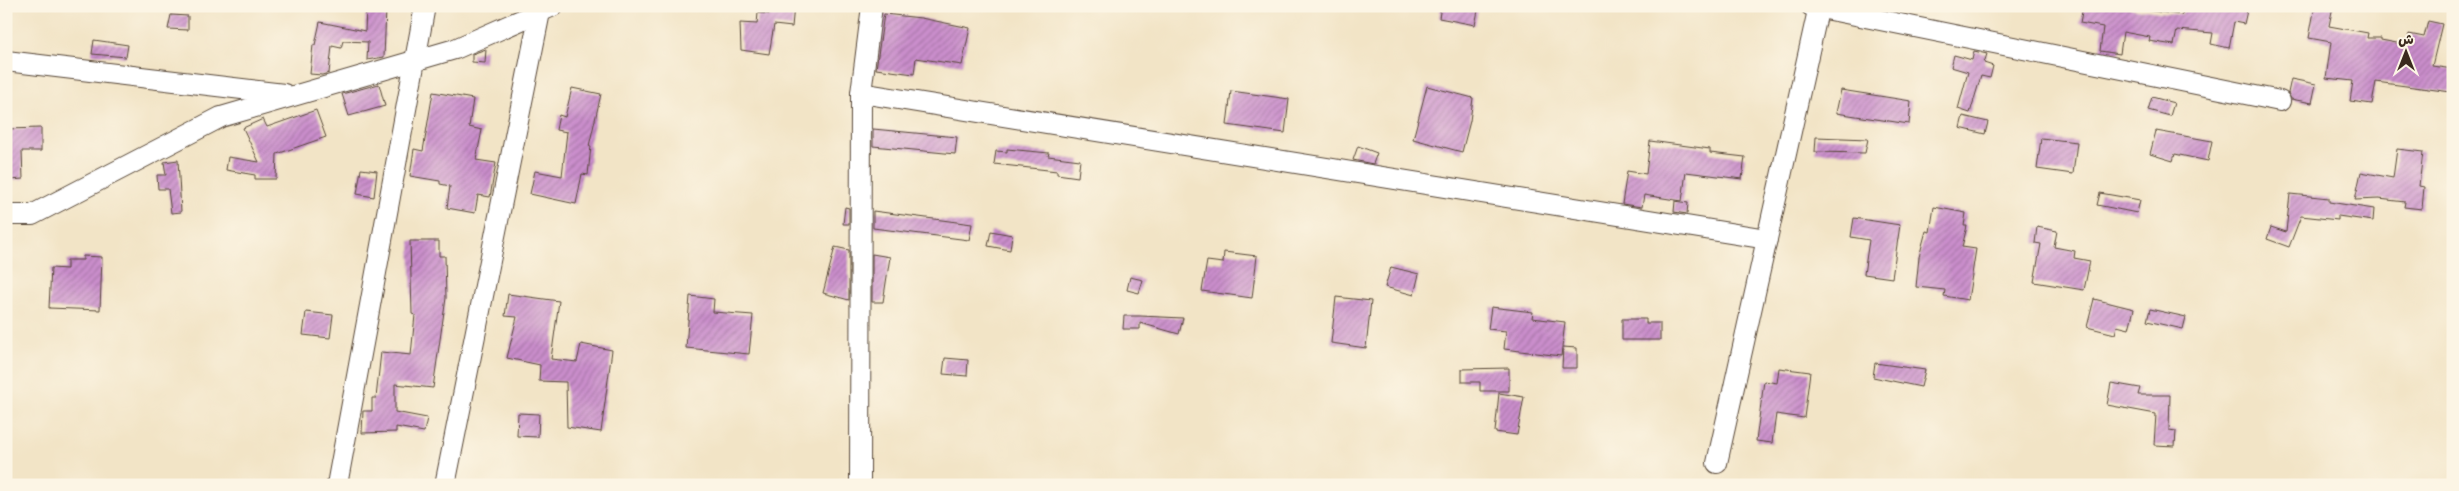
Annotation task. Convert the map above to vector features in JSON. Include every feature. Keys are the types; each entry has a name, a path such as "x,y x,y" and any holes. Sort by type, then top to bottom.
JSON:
{"street":[{"path":"337,485 424,6"},
{"path":"860,485 862,93 872,6"},
{"path":"1717,463 1816,7 2280,101"},
{"path":"6,215 32,215 221,116 455,49 546,9"},
{"path":"445,485 546,9"},
{"path":"6,61 293,96"},
{"path":"862,93 1767,239"}],"building":[{"path":"770,6 794,6 792,27 774,25 769,54 741,50 740,23 757,24 758,13 769,14"},
{"path":"1441,6 1479,6 1475,25 1439,18"},
{"path":"2083,6 2115,6 2182,15 2183,6 2248,6 2244,24 2234,22 2229,48 2211,44 2213,33 2177,30 2174,45 2149,41 2150,37 2123,32 2120,54 2100,51 2103,27 2080,23"},
{"path":"2315,6 2333,6 2329,26 2368,33 2367,38 2381,38 2381,40 2407,45 2409,34 2424,37 2428,21 2442,24 2432,66 2453,69 2451,92 2376,82 2372,104 2350,101 2353,81 2326,78 2331,42 2309,38"},
{"path":"366,8 386,9 384,57 367,60 368,42 343,41 341,48 332,46 329,73 322,75 310,74 313,45 315,45 320,22 365,31"},
{"path":"884,14 921,18 970,28 962,65 916,58 914,74 876,69"},
{"path":"171,15 188,16 188,30 168,29"},
{"path":"94,40 128,45 126,57 92,54"},
{"path":"486,49 485,63 472,62 472,54"},
{"path":"1974,51 1987,54 1984,63 1993,66 1990,78 1981,76 1970,113 1958,109 1968,72 1951,67 1954,55 1972,60"},
{"path":"2291,79 2316,84 2312,103 2291,99 2288,93"},
{"path":"379,84 385,106 349,116 342,94"},
{"path":"1427,86 1473,98 1470,121 1462,152 1413,139"},
{"path":"572,88 601,94 589,146 591,146 588,175 582,174 576,204 530,194 535,171 562,176 567,132 556,130 559,115 565,117"},
{"path":"1841,90 1911,101 1909,124 1836,113"},
{"path":"1231,91 1289,99 1285,133 1227,125"},
{"path":"433,92 473,99 469,127 482,130 476,160 496,163 490,197 478,195 475,213 447,208 450,186 440,184 440,181 410,176 414,149 423,151"},
{"path":"2152,97 2174,103 2170,116 2148,110"},
{"path":"316,110 326,137 277,154 276,179 255,179 255,175 226,170 228,157 259,162 243,128 263,119 267,127"},
{"path":"1963,116 1988,122 1985,134 1960,128"},
{"path":"41,128 41,151 22,151 23,179 10,180 6,129"},
{"path":"873,129 957,137 955,154 873,146"},
{"path":"2156,131 2212,141 2208,161 2175,154 2173,161 2150,154"},
{"path":"1816,137 1868,139 1865,153 1815,152"},
{"path":"2041,138 2077,142 2073,174 2037,169"},
{"path":"1650,141 1710,149 1710,153 1745,157 1742,179 1686,172 1682,201 1644,195 1642,207 1622,204 1627,171 1646,174"},
{"path":"1358,146 1377,153 1373,164 1353,160"},
{"path":"1007,149 1049,153 1048,156 1080,160 1078,177 1057,174 1057,171 994,164 996,151 1007,152"},
{"path":"2397,149 2423,152 2419,186 2424,187 2422,209 2404,207 2405,202 2379,199 2355,200 2361,172 2393,178"},
{"path":"178,160 181,212 171,213 168,189 158,189 157,175 166,175 164,162"},
{"path":"361,169 377,171 374,197 357,194"},
{"path":"2100,193 2140,200 2137,213 2097,205"},
{"path":"2290,194 2329,198 2329,202 2374,209 2373,221 2338,216 2338,220 2301,216 2289,247 2267,239 2271,227 2286,232"},
{"path":"1675,201 1688,203 1687,214 1674,212"},
{"path":"845,207 849,208 849,224 843,224"},
{"path":"1934,207 1966,213 1964,226 1967,226 1962,247 1976,249 1968,300 1944,296 1945,290 1916,287 1919,257 1926,231 1930,232"},
{"path":"873,211 972,224 969,240 873,228"},
{"path":"1854,218 1900,225 1892,278 1864,274 1869,240 1851,237"},
{"path":"2037,227 2057,231 2054,247 2075,251 2074,258 2090,261 2084,290 2034,282 2041,244 2035,243"},
{"path":"991,231 1012,235 1010,250 988,246"},
{"path":"410,241 439,241 439,256 445,256 446,298 433,388 395,384 395,412 427,418 424,432 396,427 396,432 362,433 363,411 372,411 372,398 376,398 381,352 411,355 415,315 412,314"},
{"path":"835,247 849,250 849,300 823,293"},
{"path":"1224,252 1257,256 1252,298 1202,291 1207,261 1223,263"},
{"path":"872,254 890,257 883,302 872,302"},
{"path":"83,256 102,257 100,310 49,308 51,268 67,269 67,260 83,260"},
{"path":"1391,267 1419,274 1414,295 1385,287"},
{"path":"1130,277 1143,280 1139,293 1127,290"},
{"path":"508,294 559,301 551,359 577,362 581,344 612,350 601,432 567,427 566,382 539,381 540,365 507,358 517,317 505,316"},
{"path":"690,296 714,299 713,312 753,315 749,354 686,348"},
{"path":"1336,297 1371,301 1366,348 1331,343"},
{"path":"2094,299 2134,309 2129,329 2117,326 2115,334 2087,327"},
{"path":"1491,307 1533,312 1532,318 1565,322 1561,356 1504,349 1506,331 1488,329"},
{"path":"2150,309 2186,317 2183,329 2147,321"},
{"path":"306,312 333,315 330,338 303,335"},
{"path":"1124,316 1183,318 1179,334 1140,323 1140,329 1123,329"},
{"path":"1622,319 1646,319 1646,323 1660,323 1660,340 1622,340"},
{"path":"1563,347 1577,348 1577,368 1562,368"},
{"path":"945,358 968,360 967,376 943,374"},
{"path":"1875,363 1925,370 1921,387 1873,377"},
{"path":"1509,368 1509,391 1480,391 1480,382 1462,382 1462,369"},
{"path":"1779,368 1810,372 1804,418 1776,414 1772,443 1756,441 1764,381 1777,383"},
{"path":"2111,383 2140,388 2138,395 2170,395 2169,430 2176,431 2175,446 2154,445 2156,414 2107,405"},
{"path":"1499,393 1524,397 1517,435 1495,432"},
{"path":"518,413 539,414 538,437 517,436"}]}
